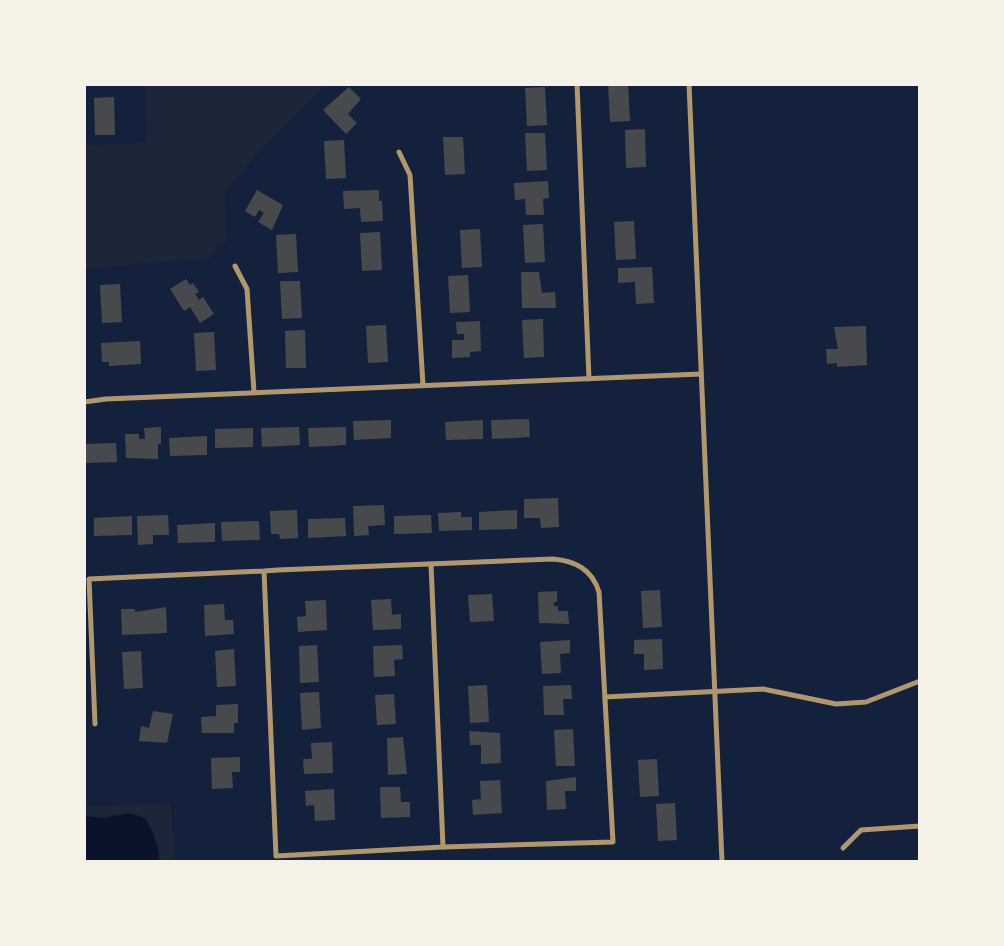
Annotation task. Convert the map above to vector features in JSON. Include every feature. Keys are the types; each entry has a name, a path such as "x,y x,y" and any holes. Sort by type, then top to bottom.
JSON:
{"street":[{"path":"577,84 589,379"},
{"path":"689,84 723,862"},
{"path":"399,152 411,175 423,385"},
{"path":"235,266 247,289 254,392"},
{"path":"84,402 254,392 701,374"},
{"path":"95,724 89,579 264,571 553,559 577,564 593,577 600,603 613,842 276,856 264,571"},
{"path":"431,564 443,847"},
{"path":"605,697 763,689 836,704 866,702 920,681"},
{"path":"843,848 861,830 920,827"}],"shaded area":[{"path":"144,84 326,84 267,142 225,192 226,241 216,247 209,258 84,268 84,145 147,143"},
{"path":"171,804 174,862 159,862 159,846 113,815 103,818 84,816 84,807"},
{"path":"129,813 145,818 155,839 159,862 84,862 84,816 103,818"}],"building":[{"path":"608,84 628,84 630,121 610,122"},
{"path":"349,87 361,99 348,114 357,123 346,134 323,110"},
{"path":"545,87 547,125 527,126 525,88"},
{"path":"114,97 115,135 95,135 94,98"},
{"path":"645,129 646,167 626,168 625,130"},
{"path":"525,133 545,133 547,170 527,171"},
{"path":"443,137 463,137 465,174 445,175"},
{"path":"344,140 346,178 326,179 324,141"},
{"path":"548,181 549,198 543,199 544,215 526,215 525,199 515,200 514,183"},
{"path":"257,190 283,205 272,230 258,222 264,213 259,210 255,217 245,211"},
{"path":"379,190 383,221 361,222 360,208 344,209 343,191"},
{"path":"634,221 636,259 616,260 614,222"},
{"path":"543,224 545,262 525,263 523,225"},
{"path":"480,229 482,267 462,268 460,230"},
{"path":"380,232 382,270 362,271 360,233"},
{"path":"296,234 298,272 278,273 276,235"},
{"path":"652,267 654,303 636,304 635,282 618,283 618,268"},
{"path":"521,272 539,272 542,293 555,292 556,308 522,308"},
{"path":"468,275 470,312 450,313 448,276"},
{"path":"186,279 190,285 193,283 199,292 195,294 199,300 203,297 214,314 200,323 190,307 184,311 170,289"},
{"path":"280,281 300,281 302,318 282,319"},
{"path":"120,284 122,322 102,323 100,285"},
{"path":"543,319 544,357 524,358 522,320"},
{"path":"480,321 481,351 470,352 470,357 452,358 452,340 464,340 464,334 457,334 456,322"},
{"path":"386,325 388,362 368,363 366,326"},
{"path":"866,326 867,365 837,367 837,363 827,364 826,349 838,349 834,327"},
{"path":"305,330 306,368 286,368 285,331"},
{"path":"214,332 216,370 196,371 194,333"},
{"path":"140,341 141,364 109,366 109,362 102,362 101,343"},
{"path":"529,419 530,437 492,439 491,420"},
{"path":"391,420 391,438 354,440 353,421"},
{"path":"483,420 483,439 446,440 445,422"},
{"path":"161,427 158,459 126,458 125,434 139,434 139,439 145,439 144,428"},
{"path":"299,427 300,445 262,447 261,428"},
{"path":"346,427 346,445 309,447 308,428"},
{"path":"253,428 253,447 215,448 215,429"},
{"path":"207,436 207,455 170,456 169,438"},
{"path":"116,443 117,462 84,463 84,444"},
{"path":"558,498 559,527 541,528 540,518 524,518 524,499"},
{"path":"384,505 385,525 368,526 369,535 354,536 353,506"},
{"path":"297,510 298,538 280,539 279,534 271,534 270,511"},
{"path":"517,510 517,529 479,530 479,512"},
{"path":"461,512 461,517 472,517 472,530 439,531 438,513"},
{"path":"168,515 169,535 153,535 153,544 138,545 137,516"},
{"path":"431,515 432,533 394,534 394,516"},
{"path":"132,516 132,535 94,536 94,518"},
{"path":"345,518 346,536 308,538 308,519"},
{"path":"259,521 260,540 222,541 221,522"},
{"path":"215,523 215,542 178,543 177,525"},
{"path":"660,590 662,627 643,628 641,591"},
{"path":"557,591 557,602 554,602 554,606 558,606 558,611 568,611 569,624 539,623 538,592"},
{"path":"492,594 494,621 470,622 468,595"},
{"path":"391,599 392,615 401,614 401,629 373,630 371,600"},
{"path":"326,600 327,630 298,632 297,617 306,616 305,601"},
{"path":"224,604 225,620 233,620 234,634 205,636 204,605"},
{"path":"166,607 167,633 122,635 121,609 135,609 135,612"},
{"path":"662,639 663,669 644,670 644,654 634,654 634,640"},
{"path":"570,640 570,653 560,654 561,673 542,674 540,642"},
{"path":"317,645 319,682 300,683 299,646"},
{"path":"402,645 403,659 394,660 395,676 374,677 373,646"},
{"path":"234,649 236,686 217,687 215,651"},
{"path":"141,651 143,688 124,689 122,652"},
{"path":"487,685 489,722 470,723 468,686"},
{"path":"571,685 572,699 563,699 564,715 544,715 543,686"},
{"path":"319,692 321,728 302,730 300,693"},
{"path":"394,694 396,724 377,725 375,695"},
{"path":"238,704 238,723 234,723 234,733 202,733 201,717 216,716 216,705"},
{"path":"153,711 173,714 167,743 139,741 141,726 149,728"},
{"path":"573,729 575,766 556,766 554,730"},
{"path":"469,731 500,733 501,763 481,764 481,745 470,745"},
{"path":"403,737 407,774 388,775 387,738"},
{"path":"332,742 333,773 304,774 303,759 312,759 311,743"},
{"path":"240,757 240,772 232,772 233,788 212,789 211,758"},
{"path":"657,759 659,796 640,797 638,760"},
{"path":"576,777 576,791 565,791 566,809 547,810 546,781"},
{"path":"500,780 502,813 473,815 472,800 481,799 480,781"},
{"path":"380,787 400,787 401,802 410,802 410,817 381,818"},
{"path":"334,789 335,820 315,821 314,805 306,806 305,791"},
{"path":"675,803 677,840 658,841 656,804"}]}
